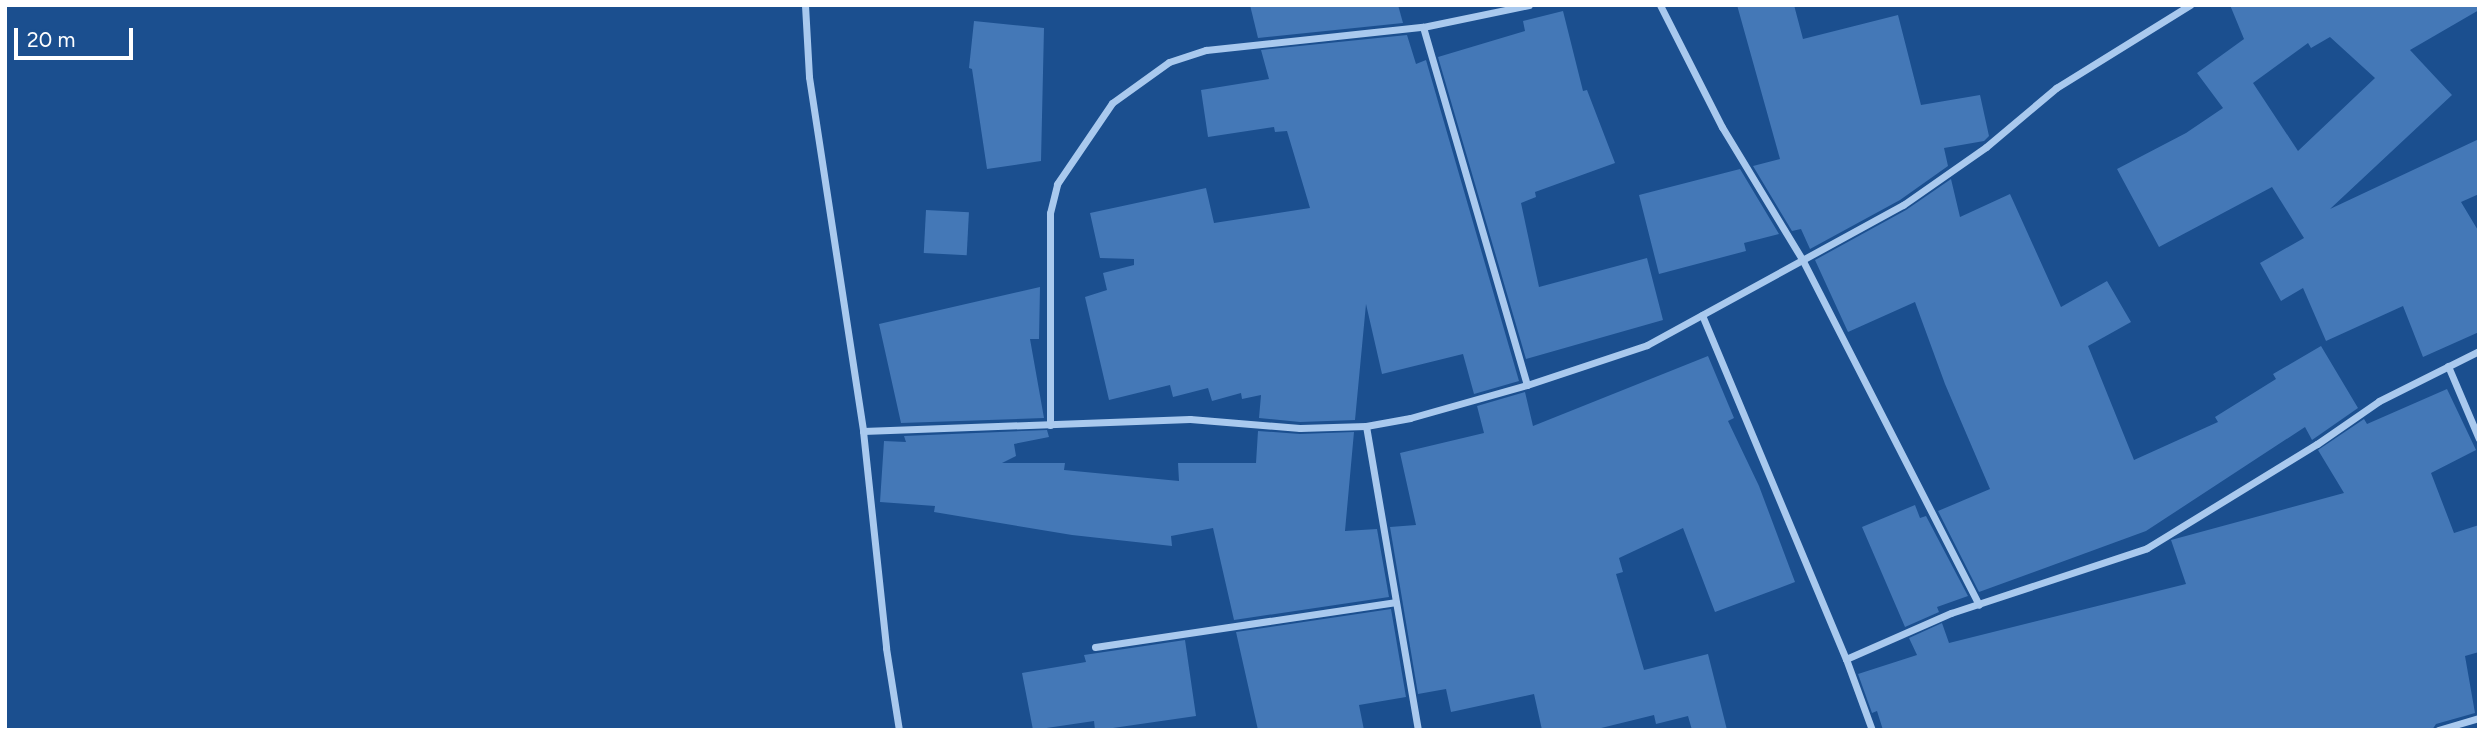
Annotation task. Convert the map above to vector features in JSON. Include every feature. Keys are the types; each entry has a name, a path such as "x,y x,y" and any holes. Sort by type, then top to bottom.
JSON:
{"street":[{"path":"805,5 809,77 863,431 886,648 899,730"},
{"path":"1050,425 1050,213 1057,184 1112,103 1169,61 1206,50 1423,27 1529,5"},
{"path":"1660,5 1722,127 1803,261 1979,605"},
{"path":"863,431 1190,419 1300,428 1366,426 1410,418 1527,385 1647,345 1903,205 1986,147 2056,88 2190,5"},
{"path":"1423,27 1527,385"},
{"path":"1702,316 1846,659 1872,730"},
{"path":"1846,659 1979,605 2147,548 2317,444 2379,401 2479,351"},
{"path":"2448,366 2479,439"},
{"path":"1366,426 1418,730"},
{"path":"1096,647 1395,602"},
{"path":"2438,730 2479,718"}],"building":[{"path":"1250,5 1398,5 1403,23 1258,38"},
{"path":"1737,5 1794,5 1803,39 1898,15 1921,105 1980,95 1989,136 1984,141 1944,148 1948,166 1900,200 1810,249 1801,229 1792,231 1753,166 1780,159"},
{"path":"2230,5 2479,5 2479,10 2410,50 2452,95 2330,209 2479,139 2479,194 2461,202 2479,232 2479,332 2423,357 2403,306 2326,341 2303,288 2281,301 2260,263 2304,238 2272,187 2159,247 2117,169 2186,133 2223,108 2197,73 2244,39","holes":["2330,37 2375,78 2298,151 2253,83 2308,43 2311,48"]},
{"path":"1563,11 1583,91 1587,90 1615,163 1535,192 1536,197 1521,203 1539,287 1647,258 1663,320 1526,359 1438,57 1525,31 1523,21"},
{"path":"974,21 1044,28 1041,161 987,169 972,69 969,68"},
{"path":"1407,35 1416,64 1426,60 1519,381 1474,394 1463,354 1382,374 1366,304 1355,420 1300,422 1259,418 1261,395 1242,399 1241,393 1212,401 1208,388 1173,397 1170,385 1109,400 1085,297 1107,290 1103,273 1134,265 1134,259 1100,258 1090,213 1206,188 1214,223 1310,208 1287,131 1275,132 1274,127 1208,137 1201,90 1269,79 1261,50"},
{"path":"1740,169 1779,234 1744,243 1746,251 1659,274 1639,195"},
{"path":"1951,179 1960,217 2010,194 2061,307 2107,281 2131,322 2088,346 2134,460 2218,422 2215,417 2276,379 2273,374 2321,346 2358,408 2312,440 2305,427 2146,531 1979,592 1938,511 1990,489 1945,384 1915,302 1848,332 1815,260 1906,210"},
{"path":"926,210 969,212 967,255 924,253"},
{"path":"1040,287 1039,339 1030,339 1044,418 901,423 879,324"},
{"path":"1708,356 1734,418 1728,421 1759,486 1795,582 1715,612 1683,528 1619,558 1623,572 1616,574 1644,670 1708,654 1727,730 1692,730 1688,716 1656,724 1654,715 1593,730 1542,730 1534,694 1451,712 1446,689 1418,694 1390,527 1416,525 1400,453 1484,433 1477,406 1525,392 1533,426"},
{"path":"2447,389 2476,450 2431,473 2454,533 2479,525 2479,652 2465,656 2475,713 2436,724 2432,730 1883,730 1877,711 1872,713 1858,674 1917,655 1909,638 1942,623 1949,643 2186,584 2171,540 2344,493 2318,450 2364,419 2367,424"},
{"path":"1047,430 1049,437 1014,444 1016,456 1002,463 1065,463 1064,470 1179,481 1178,463 1256,463 1258,431 1300,434 1354,432 1345,531 1377,529 1389,597 1234,620 1213,528 1171,536 1172,546 1072,535 934,512 935,506 880,502 884,441 906,442 904,436"},
{"path":"1915,505 1920,518 1926,516 1968,596 1937,607 1939,612 1905,627 1862,527"},
{"path":"1391,609 1406,697 1359,705 1364,730 1258,730 1236,632"},
{"path":"1185,640 1196,716 1099,730 1095,730 1094,721 1033,730 1022,673 1086,662 1084,655"}]}
